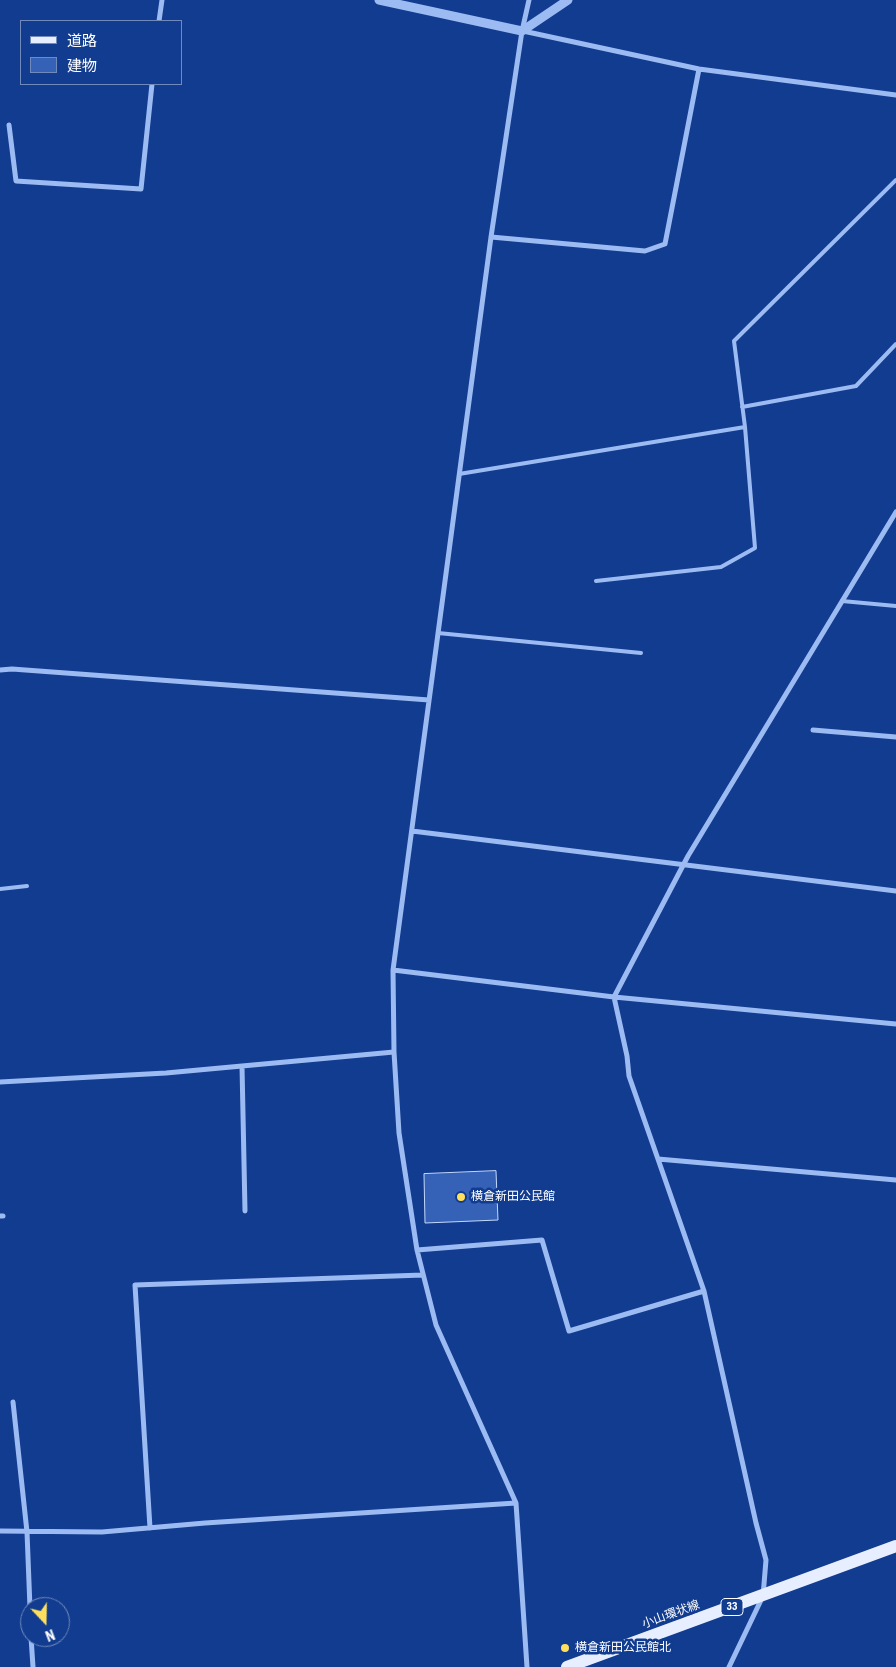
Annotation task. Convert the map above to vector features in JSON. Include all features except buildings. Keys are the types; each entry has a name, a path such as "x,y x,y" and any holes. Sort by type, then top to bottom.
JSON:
{"main road":[{"name":"小山環状線","path":"567,1667 896,1546"}],"street":[{"path":"159,20 162,0"},
{"path":"379,0 396,2 699,69 896,95"},
{"path":"527,1667 516,1504 436,1325 417,1250 399,1133 394,1052 393,970 491,237 522,31 529,0"},
{"path":"522,31 568,0"},
{"path":"491,237 645,251 664,244 699,69"},
{"path":"9,124 16,181 141,189 152,85"},
{"path":"729,1667 763,1596 766,1560 756,1524 704,1291 629,1076 627,1056 614,997 684,864 896,512"},
{"path":"0,670 12,669 429,700"},
{"path":"813,730 896,737"},
{"path":"412,831 896,891"},
{"path":"393,970 614,997 896,1024"},
{"path":"0,1082 166,1073 394,1052"},
{"path":"242,1066 245,1211"},
{"path":"658,1158 896,1180"},
{"path":"417,1250 542,1240 569,1331 704,1291"},
{"path":"150,1528 135,1285 423,1275"},
{"path":"14,1402 26,1532 29,1597"},
{"path":"0,1531 102,1532 321,1515 516,1504"},
{"path":"32,1647 33,1667"}],"lane":[{"path":"596,582 721,567 755,548 745,427 734,341 896,180"},
{"path":"742,407 856,386 896,344"},
{"path":"460,474 745,427"},
{"path":"842,601 896,606"},
{"path":"438,633 642,653"},
{"path":"0,889 27,886"}],"place":[{"name":"横倉新田公民館","path":"461,1197"},
{"name":"横倉新田公民館北","path":"565,1648"}]}
